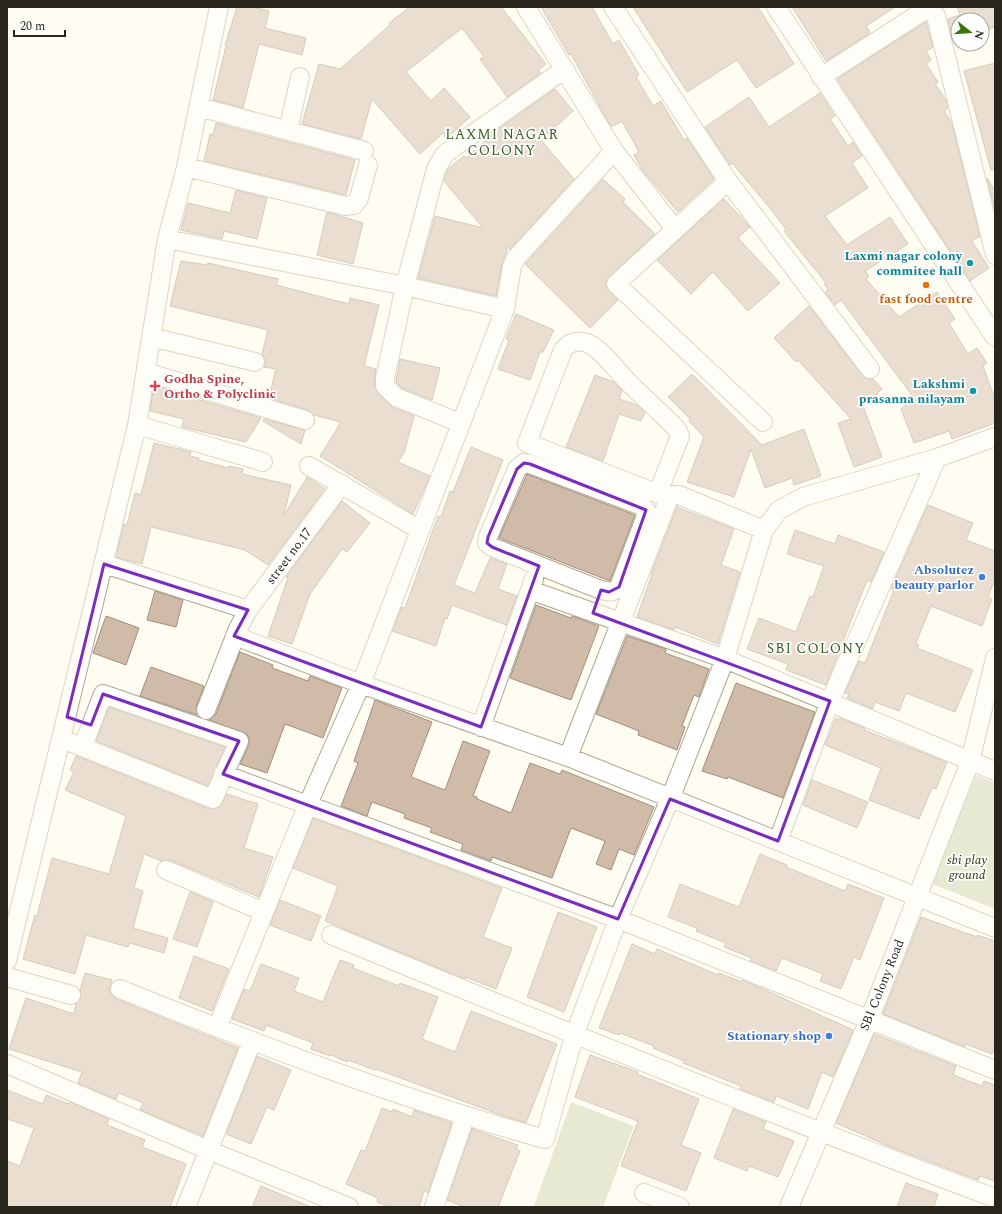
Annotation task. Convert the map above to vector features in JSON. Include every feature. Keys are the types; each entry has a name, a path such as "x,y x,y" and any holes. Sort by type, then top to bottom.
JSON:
{"street":[{"path":"7,961 137,425 167,239 186,167 219,7"},
{"path":"526,7 614,151 675,229"},
{"path":"613,7 728,180 870,369"},
{"path":"776,7 995,338"},
{"path":"821,77 928,7 936,16 995,255"},
{"path":"460,423 396,397 385,386 385,378 405,286 436,169 445,154 564,69"},
{"path":"288,131 300,77"},
{"path":"186,167 345,206 354,205 359,198 366,158 288,131 199,107"},
{"path":"217,1028 308,804 361,684 505,309 512,266 516,258 614,151"},
{"path":"728,180 616,284 763,422"},
{"path":"167,239 405,286 505,309"},
{"path":"151,337 255,362"},
{"path":"568,757 621,623 664,496 680,436 676,428 598,351 589,344 574,341 568,343 561,356 527,443 664,496 679,495 764,530"},
{"path":"146,372 305,420"},
{"path":"137,425 263,462"},
{"path":"120,989 252,1041 465,1117 545,1139 574,1036 618,919 670,799 725,659 764,530 779,510 803,497 937,458 995,437"},
{"path":"778,841 830,701 937,458"},
{"path":"524,463 642,506 646,510 646,516 619,587 615,591 609,592 601,590 539,566 487,543 488,536 517,469 524,463"},
{"path":"309,466 420,530"},
{"name":"street no.17","path":"206,710 237,633 248,610 342,484"},
{"path":"104,564 248,610"},
{"path":"481,727 539,566"},
{"path":"530,590 725,659 830,701 970,762 995,771"},
{"path":"593,613 601,590"},
{"path":"237,633 361,684 568,757 995,928"},
{"name":"SBI Colony Road","path":"789,1207 819,1133 869,1020 970,762 995,658"},
{"path":"62,738 213,799 239,741 104,694 83,746"},
{"path":"67,717 91,725"},
{"path":"223,774 618,919 995,1070"},
{"path":"166,870 264,912"},
{"path":"331,935 574,1036 819,1133 995,1198"},
{"path":"7,977 71,995"},
{"path":"186,1207 252,1041"},
{"path":"7,1064 208,1150 309,1200 349,1207"},
{"path":"434,1207 465,1117"},
{"path":"644,1193 680,1207"}],"highlighted area":[{"path":"524,463 530,464 646,510 619,587 609,592 601,590 593,613 830,701 778,841 670,799 618,919 223,774 239,741 103,694 91,725 67,717 104,564 248,610 234,636 481,727 539,566 492,547 487,543 488,537 517,469"}],"green space":[{"name":"sbi play ground","path":"976,775 995,783 995,909 930,883"},
{"path":"571,1102 634,1126 603,1207 536,1207 534,1206"}],"building":[{"path":"237,7 253,7 269,11 265,28 306,38 302,55 259,44 243,108 213,100 225,45"},
{"path":"410,7 501,7 546,64 538,70 541,73 507,97 480,59 484,57 462,28 406,72 431,101 444,88 470,117 447,138 443,133 420,154 372,99 361,139 302,124 319,64 340,69 390,25 389,23"},
{"path":"541,7 592,7 613,44 619,40 639,75 636,77 653,106 661,101 684,140 687,138 714,179 678,212 643,171 634,155 639,152 622,121 611,127 571,54 569,55"},
{"path":"633,7 758,7 794,64 756,88 737,60 687,92"},
{"path":"792,7 895,7 866,26 870,33 826,61"},
{"path":"957,7 995,7 995,27 990,29 990,12 959,12"},
{"path":"950,18 950,30 948,19"},
{"path":"926,22 933,47 926,51 931,60 926,64 938,82 935,84 946,100 948,108 944,111 952,123 980,236 972,241 989,268 970,281 837,79"},
{"path":"995,63 995,170 991,170 964,71"},
{"path":"555,89 573,111 541,140 574,179 510,249 508,247 502,264 496,296 418,278 435,216 483,228 444,181 448,169 464,156 466,158 497,130"},
{"path":"820,93 835,116 830,119 848,146 853,142 862,156 852,163 868,188 825,216 847,245 890,217 908,244 865,271 869,276 866,279 899,317 937,292 955,319 949,323 968,354 977,348 987,363 983,366 995,399 995,423 952,439 949,431 914,443 901,409 914,398 841,300 835,305 825,292 828,289 824,284 826,283 784,231 786,229 769,207 732,163 730,165 705,127 749,97 769,127"},
{"path":"216,123 355,160 346,195 204,161 210,134 213,135"},
{"path":"987,178 995,190 995,211"},
{"path":"603,179 625,199 623,202 655,234 609,277 606,282 606,287 618,300 590,328 525,264"},
{"path":"236,190 267,198 257,239 224,231 222,239 181,230 188,203 230,213"},
{"path":"724,199 750,227 738,238 780,283 748,311 713,272 691,294 657,260"},
{"path":"327,212 363,223 353,264 317,255"},
{"path":"181,261 207,265 208,263 278,279 276,285 349,304 350,298 379,305 364,366 376,369 374,386 378,393 392,407 414,416 404,453 398,462 430,476 413,514 320,456 341,422 314,415 308,410 269,398 276,369 264,367 265,359 262,354 268,330 170,306"},
{"path":"809,306 862,375 867,379 873,379 882,389 863,406 882,457 854,467 838,423 851,419 798,360 796,362 774,338"},
{"path":"516,314 554,330 543,352 540,352 530,380 498,369 509,340 506,339"},
{"path":"400,359 440,368 432,400 402,388 396,382"},
{"path":"692,374 762,445 804,429 821,476 794,485 792,478 765,488 751,449 734,497 687,482 704,437 689,421 690,419 668,397"},
{"path":"595,375 614,382 622,391 619,399 637,405 645,412 641,421 619,414 603,461 566,447"},
{"path":"154,385 179,394 261,418 246,442 182,427 184,419 150,411"},
{"path":"264,419 305,430 301,444 263,421"},
{"path":"154,443 191,452 190,456 199,458 198,460 229,468 229,466 243,469 242,474 291,485 284,515 307,477 325,489 268,565 245,550 151,527 142,564 122,559 116,557 124,524 127,525 135,493 141,495"},
{"path":"471,447 503,460 454,585 475,593 490,558 507,564 498,589 517,596 506,625 452,605 447,619 445,618 436,646 392,631 402,607 405,608 438,516 441,517 450,491 453,492"},
{"path":"527,474 635,515 610,581 499,538"},
{"path":"342,501 370,523 347,552 342,549 310,594 292,644 268,636 288,578 286,577"},
{"path":"928,505 973,523 966,540 995,551 995,579 988,597 992,599 982,626 931,606 916,643 919,645 917,648 973,670 955,712 906,693 899,711 875,702 873,709 847,698 849,694 845,693 859,661 865,663 894,590 891,589"},
{"path":"677,507 734,529 721,565 740,572 718,644 675,627 674,630 637,617 651,574"},
{"path":"795,530 835,544 838,535 884,552 871,582 867,580 826,685 786,670 788,664 747,649 759,618 796,632 810,596 813,597 824,566 787,554"},
{"path":"155,591 183,600 176,627 147,620"},
{"path":"536,605 571,618 572,616 599,626 571,700 510,678"},
{"path":"106,616 139,628 126,665 93,653"},
{"path":"627,636 666,649 665,653 709,669 699,697 694,695 682,726 685,727 677,750 638,735 639,731 596,714"},
{"path":"240,652 273,665 272,668 308,681 310,676 342,688 323,738 285,724 267,773 240,764 249,745 247,734 209,720 216,714"},
{"path":"151,667 204,686 196,707 197,715 140,696"},
{"path":"736,683 815,712 783,798 728,777 727,779 702,771"},
{"path":"375,700 432,722 411,777 445,790 463,741 490,751 473,796 511,813 530,763 560,774 562,770 654,807 634,855 619,849 611,870 596,864 605,841 571,828 552,878 492,857 491,861 461,850 463,844 430,832 432,828 404,818 405,814 372,802 367,816 341,806 358,763 354,761"},
{"path":"109,707 225,747 208,786 96,741"},
{"path":"836,718 839,720 840,718 865,728 864,730 947,762 936,789 932,788 919,819 869,800 881,768 825,745"},
{"path":"76,756 209,809 220,807 227,794 258,804 244,848 273,857 259,897 170,860 162,861 144,854 134,888 143,891 133,928 168,938 164,953 130,943 128,947 86,935 75,974 23,959 35,915 37,916 52,858 109,874 126,816 65,790 74,772 70,770"},
{"path":"812,780 868,802 857,828 803,805"},
{"path":"313,818 502,888 483,937 512,948 496,989 465,977 465,979 325,921 338,886 293,868"},
{"path":"760,854 787,865 786,867 845,891 848,884 884,898 860,960 854,957 841,989 820,981 823,974 782,958 776,971 750,961 752,958 724,947 726,943 696,931 697,928 668,917 680,884 739,907"},
{"path":"190,892 213,902 197,947 173,939"},
{"path":"280,900 321,916 311,941 270,925"},
{"path":"558,912 597,927 564,1012 527,997"},
{"path":"921,917 977,937 977,935 995,941 995,1046 992,1054 966,1044 965,1047 883,1014"},
{"path":"632,944 655,954 657,949 718,975 719,973 742,982 743,980 853,1030 833,1077 822,1072 808,1109 776,1096 774,1102 740,1089 741,1086 683,1063 684,1061 653,1048 654,1046 620,1033 619,1035 599,1028"},
{"path":"194,956 229,969 212,1011 179,998"},
{"path":"340,960 354,965 353,968 399,986 400,983 438,997 422,1039 455,1052 471,1011 557,1044 526,1123 376,1069 375,1070 348,1060 347,1062 311,1049 313,1043 266,1025 264,1031 232,1019 244,989 250,991 261,964 299,978 294,991 323,1002"},
{"path":"85,973 112,980 109,992 116,999 238,1048 203,1136 140,1110 143,1103 119,1093 116,1099 78,1083 82,1072 9,1049 26,998 74,1014 76,1004 81,997 80,990"},
{"path":"874,1034 956,1066 953,1075 982,1086 984,1081 995,1085 995,1181 980,1176 978,1180 893,1148 836,1123"},
{"path":"590,1055 638,1072 637,1074 699,1099 681,1145 701,1153 686,1191 621,1166 638,1121 575,1097"},
{"path":"257,1056 291,1070 274,1110 267,1107 251,1144 226,1134"},
{"path":"7,1090 43,1104 46,1095 69,1104 70,1102 109,1119 107,1125 145,1140 142,1147 186,1164 170,1207 7,1207 7,1161 20,1166 34,1128 7,1119"},
{"path":"382,1108 393,1112 393,1109 412,1117 414,1110 452,1123 428,1193 424,1191 419,1207 390,1207 377,1202 378,1198 346,1184 361,1150 365,1151"},
{"path":"733,1109 766,1122 763,1129 794,1141 778,1177 749,1166 747,1171 714,1158"},
{"path":"472,1129 518,1145 516,1149 520,1151 498,1207 464,1207 447,1200"},
{"path":"906,1183 938,1194 934,1207 897,1207"},
{"path":"261,1186 311,1207 252,1207"}],"place":[{"name":"Laxmi nagar colony commitee hall","path":"970,263"},
{"name":"fast food centre","path":"926,285"},
{"name":"Godha Spine, Ortho & Polyclinic","path":"155,386"},
{"name":"Lakshmi prasanna nilayam","path":"973,391"},
{"name":"Absolutez beauty parlor","path":"982,577"},
{"name":"Stationary shop","path":"829,1036"}],"district":[{"name":"LAXMI NAGAR COLONY","path":"502,142"},
{"name":"SBI COLONY","path":"816,648"}]}
